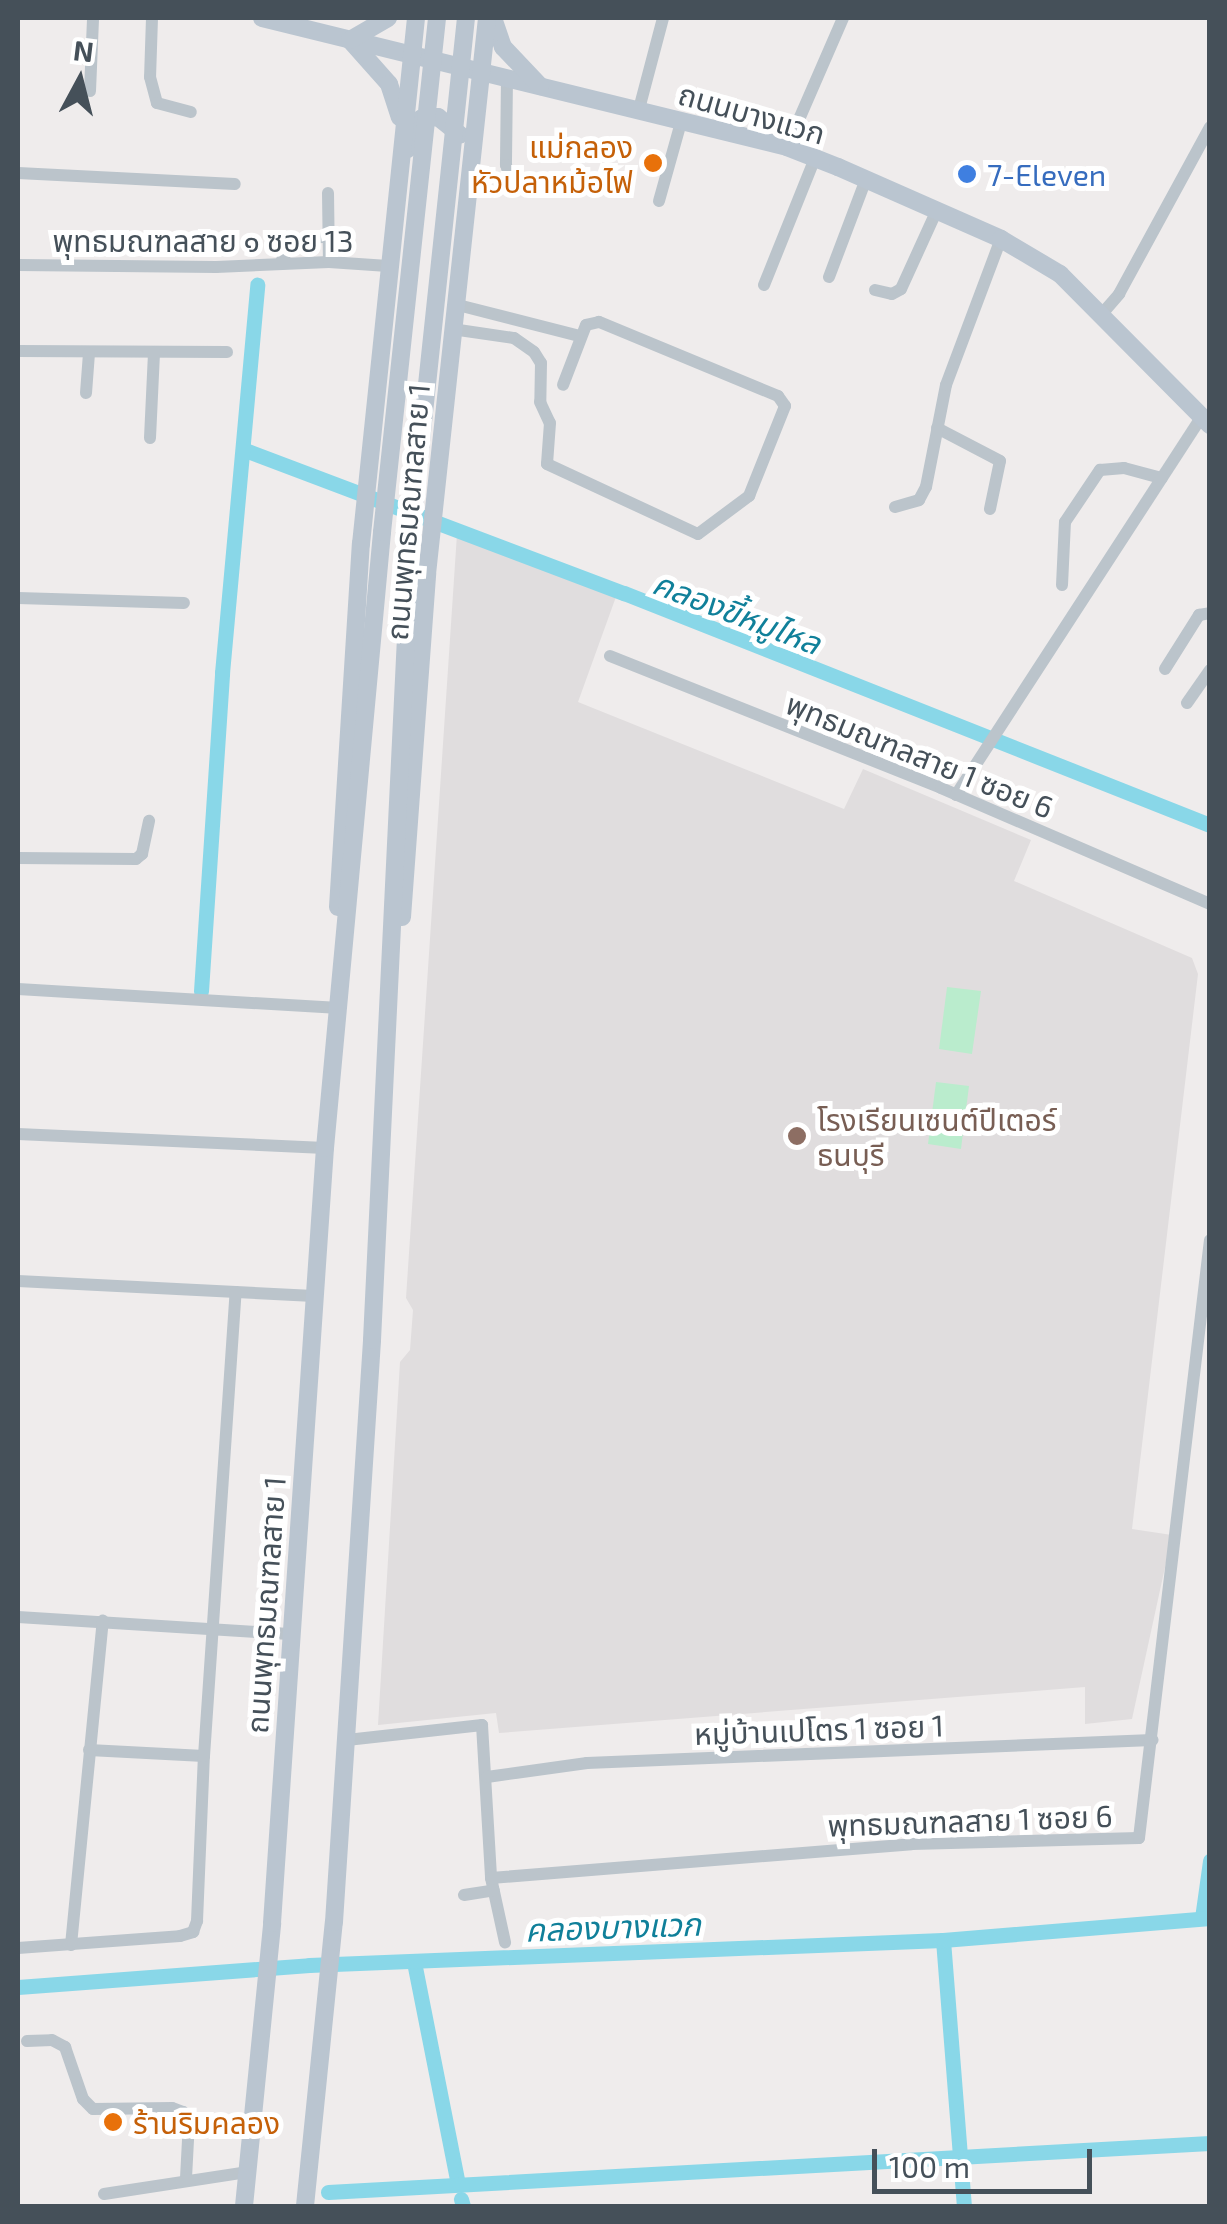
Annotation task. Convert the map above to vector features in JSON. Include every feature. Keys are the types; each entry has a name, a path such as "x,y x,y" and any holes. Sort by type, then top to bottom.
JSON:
{"main road":[{"name":"ถนนบางแวก","path":"262,18 787,147 938,210 1000,238 1060,274 1206,422"},
{"path":"388,18 350,40 389,84 398,102 402,137"},
{"name":"ถนนพุทธมณฑลสาย 1","path":"339,1008 338,884 362,544 416,18"},
{"name":"ถนนพุทธมณฑลสาย 1","path":"244,2206 272,1923 325,1148 382,532 437,18"},
{"name":"ถนนพุทธมณฑลสาย 1","path":"305,2206 334,1922 346,1740 389,1012 410,535 466,18"},
{"path":"490,18 503,48 544,89"},
{"name":"ถนนพุทธมณฑลสาย 1","path":"389,1012 406,887 427,574 454,304 490,18"},
{"path":"396,188 414,130 421,119 438,117 460,136 465,204"}],"street":[{"path":"90,90 93,18"},
{"path":"152,18 150,77 157,103 191,112"},
{"path":"640,109 663,18"},
{"path":"787,147 843,18"},
{"path":"507,78 506,165 510,174 528,184"},
{"path":"659,202 681,122"},
{"path":"1101,315 1119,294 1210,128"},
{"path":"764,284 815,158"},
{"path":"18,173 235,184"},
{"path":"828,277 866,180"},
{"path":"328,193 329,262"},
{"path":"875,290 892,294 901,290 938,210"},
{"path":"281,262 292,240 329,236"},
{"path":"894,507 919,500 926,487 957,349 1000,238"},
{"name":"พุทธมณฑลสาย ๑ ซอย 13","path":"18,265 216,267 329,262 388,266"},
{"path":"454,304 580,336"},
{"path":"452,330 514,338 534,352 540,363 540,402 549,420 546,459 551,467 698,534 748,496 774,440 783,400 599,322 586,325 563,386"},
{"path":"18,351 227,352"},
{"path":"150,438 154,352"},
{"path":"86,394 89,354"},
{"path":"956,794 1162,478 1206,422"},
{"path":"937,428 1000,461 990,509"},
{"path":"1062,585 1065,522 1100,470 1124,468 1162,478"},
{"path":"18,598 184,604"},
{"path":"1165,668 1199,615 1210,613"},
{"name":"พุทธมณฑลสาย 1 ซอย 6","path":"610,656 956,794 1210,904"},
{"path":"1186,703 1210,670"},
{"path":"18,858 136,859 142,854 149,820"},
{"path":"18,989 339,1008"},
{"path":"18,1134 325,1148"},
{"name":"พุทธมณฑลสาย 1 ซอย 6","path":"492,1884 912,1844 1139,1838 1154,1740 1210,1240"},
{"path":"18,1280 314,1296"},
{"path":"18,1948 193,1932 236,1292"},
{"path":"18,1617 212,1626 292,1634"},
{"path":"72,1945 103,1621"},
{"path":"346,1740 482,1725 492,1884 505,1942"},
{"name":"หมู่บ้านเปโตร 1 ซอย 1","path":"487,1776 587,1763 1154,1740"},
{"path":"89,1750 204,1756"},
{"path":"464,1895 492,1884"},
{"path":"27,2040 52,2040 65,2047 83,2099 93,2109 172,2108 183,2112 189,2121 186,2179"},
{"path":"104,2194 248,2172"}],"shaded area":[{"name":"โรงเรียนเซนต์ปีเตอร์ ธนบุรี","path":"457,534 617,594 578,702 844,809 863,769 1031,840 1014,881 1192,958 1198,974 1132,1529 1172,1535 1132,1719 1085,1724 1085,1687 499,1733 496,1713 378,1725 400,1362 410,1350 413,1310 406,1298"}],"green space":[{"path":"947,987 981,991 972,1054 939,1049"},
{"path":"936,1082 969,1086 961,1149 928,1144"}],"waterway":[{"path":"201,991 222,673 257,285"},
{"name":"คลองขี้หมูไหล","path":"245,450 624,593 1210,825"},
{"name":"คลองขี้หมูไหล","path":"1202,1918 1210,1861"},
{"name":"คลองบางแวก","path":"18,1987 309,1965 943,1940 1210,1918"},
{"path":"943,1940 964,2206"},
{"path":"414,1962 458,2184"},
{"path":"328,2192 1210,2143"},
{"path":"461,2199 463,2206"}],"place":[{"name":"แม่กลอง หัวปลาหม้อไฟ","path":"653,163"},
{"name":"7-Eleven","path":"967,174"},
{"name":"โรงเรียนเซนต์ปีเตอร์ ธนบุรี","path":"797,1136"},
{"name":"ร้านริมคลอง","path":"113,2122"}]}
